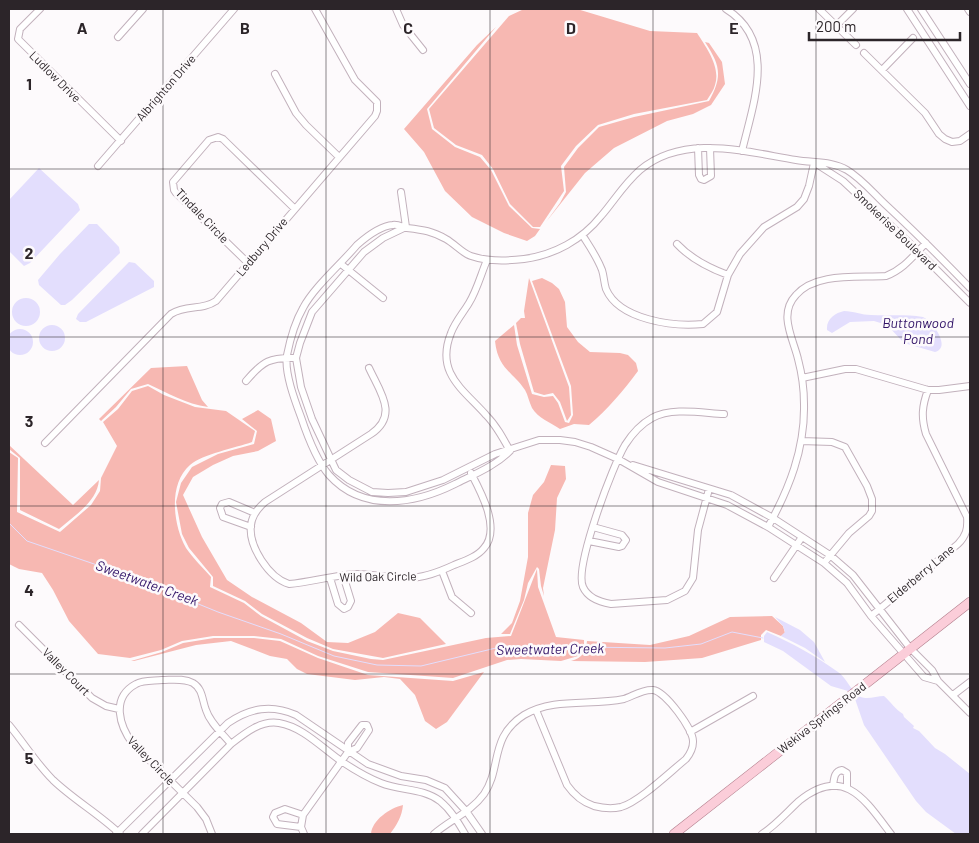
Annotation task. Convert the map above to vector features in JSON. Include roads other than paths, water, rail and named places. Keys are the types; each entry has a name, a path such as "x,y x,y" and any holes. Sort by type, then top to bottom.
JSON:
{"main road":[{"name":"Wekiva Springs Road","path":"674,834 970,602"}],"street":[{"name":"Ludlow Drive","path":"40,9 20,30 18,38 120,141"},
{"path":"118,37 143,9"},
{"name":"Albrighton Drive","path":"98,166 234,9"},
{"name":"Ledbury Drive","path":"45,444 171,314 184,308 204,307 213,304 375,116 378,106 375,100 355,80 315,9"},
{"path":"396,9 403,25 423,50"},
{"path":"726,9 732,12 749,34 756,46 757,53 758,78 742,151"},
{"path":"819,9 856,45"},
{"path":"836,26 853,9"},
{"path":"907,9 970,106"},
{"path":"921,9 970,84"},
{"path":"882,70 913,38"},
{"path":"864,53 925,113 939,134 945,139 952,142 960,141 970,134"},
{"path":"274,74 296,113 339,157"},
{"name":"Tindale Circle","path":"248,263 174,190 173,182 209,140 218,137 222,140 295,209"},
{"path":"698,148 699,174 701,179 704,180 710,176 710,148"},
{"name":"Smokerise Boulevard","path":"322,465 291,390 287,358 296,325 303,307 357,245 379,230 393,225 406,228 422,228 432,232 448,240 469,256 487,260 524,259 565,246 583,236 628,181 643,168 676,152 698,148 742,151 814,163 835,163 849,171 926,243 970,288"},
{"path":"583,236 595,253 602,270 606,288 612,299 624,310 637,316 675,324 703,324 717,312 728,275 740,254 754,236 777,218 797,207 804,199 814,163"},
{"name":"Smokerise Boulevard","path":"814,163 843,181 970,303"},
{"path":"862,199 870,190"},
{"path":"401,192 406,228 372,245 364,252 312,312 296,358 300,387 312,419 336,470 362,488 372,492 406,492 443,480 494,454 539,440 560,440 591,446 658,482 727,505 768,526 824,563 847,583 902,654 924,677 938,681"},
{"path":"768,526 791,479 801,441 804,405 802,378 787,319 787,308 794,296 802,289 826,280 886,276 903,268 926,243"},
{"path":"677,244 684,252 704,265 728,275"},
{"path":"487,260 470,302 451,331 447,356 456,384 487,415 510,450"},
{"path":"342,264 383,298"},
{"path":"246,381 263,363 269,360 296,358"},
{"path":"255,513 229,502 222,504 220,508 223,516 251,526 259,506 379,428 383,423 386,412 385,401 369,368"},
{"path":"802,378 845,369 856,369 928,390 970,386"},
{"name":"Elderberry Lane","path":"871,616 963,539 967,532 967,517 922,423 922,405 928,390"},
{"path":"709,489 697,537 693,578 685,592 667,600 610,604 592,598 586,593 581,578 599,506 618,459 633,433 642,425 661,414 674,412 724,414"},
{"path":"801,441 832,442 845,447 867,486 872,499 872,510 869,516 849,533 824,563"},
{"path":"322,465 330,476 358,495 370,500 387,502 408,501 446,488 500,461 510,450"},
{"path":"618,459 731,496 772,518 830,555 854,575 910,648 932,670 938,681 970,713"},
{"name":"Wild Oak Circle","path":"251,526 252,539 263,563 280,581 289,584 343,576 376,575 407,578 428,576 472,558 484,548 489,538 487,509 481,491 469,468"},
{"path":"406,492 408,501"},
{"path":"590,540 619,547 626,540 622,535 593,527"},
{"path":"774,578 802,536"},
{"path":"442,571 452,597 471,613"},
{"path":"330,578 338,604 344,609 348,607 351,601 343,576"},
{"name":"Valley Court","path":"19,625 92,698 106,706 120,709"},
{"path":"120,709 122,699 136,684 176,679 187,681 199,688 210,719 231,744"},
{"path":"953,695 970,682"},
{"path":"434,834 444,825 476,804 490,782 497,750 509,728 523,716 536,710 549,705 624,698 652,690 658,691 669,700 690,732 694,740 692,751 686,759 633,802 621,807 597,807 587,804 572,793 536,710"},
{"path":"690,732 753,696"},
{"name":"Valley Circle","path":"120,709 119,717 124,733 197,807 206,819 212,834"},
{"path":"9,725 64,790 100,815 118,834 220,731 240,714 263,709 284,710 307,721 348,752 368,764 400,776 426,780 445,788 466,811 482,834"},
{"path":"142,834 231,744 257,727 268,723 279,723 305,734 341,761 382,784 428,794 440,802 456,818 465,834"},
{"path":"304,834 301,827 303,815 348,752"},
{"path":"832,786 835,775 842,770 847,774 847,788"},
{"path":"762,834 810,793 832,786 847,788 866,800 891,834"},
{"path":"301,827 277,824 273,817 275,813 285,809 303,815"}],"water":[{"path":"39,168 78,204 80,210 30,263 24,266 9,251 9,200"},
{"path":"89,224 97,224 119,247 120,253 72,300 65,305 61,305 39,285 38,280"},
{"path":"129,262 135,263 154,281 154,287 86,322 80,322 76,319 78,314"},
{"path":"26,298 36,302 40,312 36,322 26,326 16,322 12,312 16,302"},
{"name":"Buttonwood Pond","path":"844,311 868,315 923,317 931,323 939,334 942,345 935,352 904,343 887,325 874,321 850,322 832,333 827,330 828,323 832,317"},
{"path":"52,325 61,329 65,338 61,347 52,351 43,347 39,338 43,329"},
{"path":"20,329 29,333 33,342 29,351 20,355 11,351 7,342 11,333"},
{"path":"775,617 800,630 814,642 825,662 805,648 781,636 785,632 783,626"},
{"path":"767,632 804,650 830,666 861,697 884,696 914,726 913,728 919,731 935,748 970,774 970,834 956,834 926,812 916,801 864,725 855,699 848,691 831,686 783,651 764,642 764,636"}],"waterway":[{"name":"Sweetwater Creek","path":"9,523 27,541 135,578 334,656 377,665 421,666 496,648 665,648 701,644 732,632 763,638"}]}
